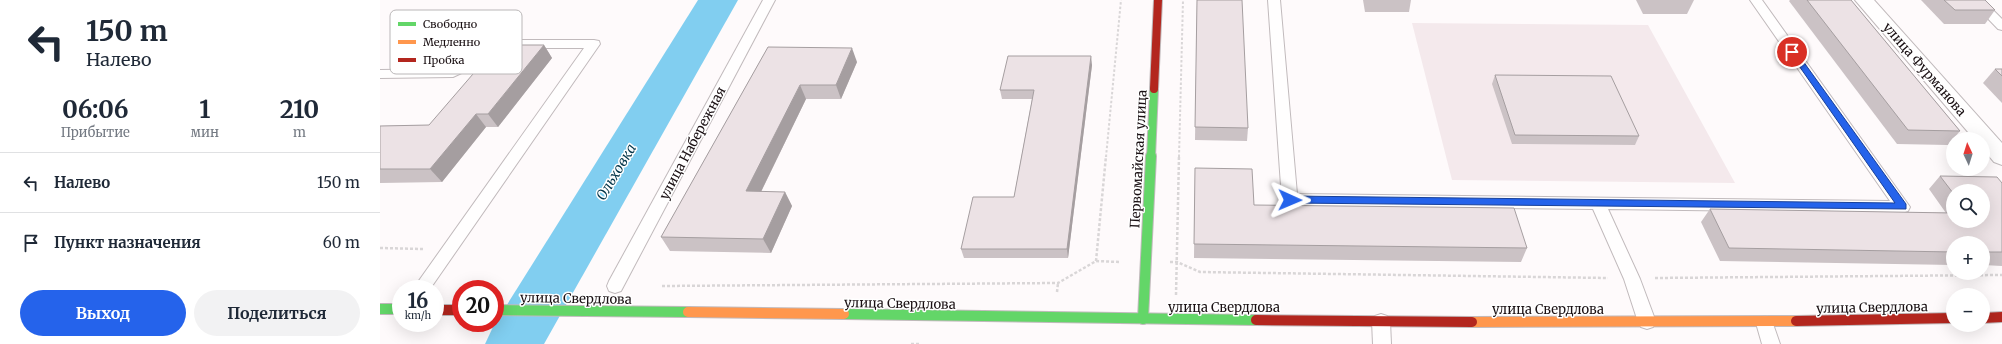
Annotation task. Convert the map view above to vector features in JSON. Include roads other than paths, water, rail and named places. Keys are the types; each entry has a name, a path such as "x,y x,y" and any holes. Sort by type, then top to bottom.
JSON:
{"main road":[{"name":"Первомайская улица","path":"1143,319 1158,0"},
{"path":"380,309 392,309"},
{"name":"улица Свердлова","path":"504,310 1381,321 1765,323 1946,318"},
{"path":"1990,318 2002,317"}],"street":[{"name":"улица Фурманова","path":"1864,0 2002,157"}],"lane":[{"name":"улица Набережная","path":"615,286 769,0"},
{"path":"1274,0 1290,200 1902,207 1756,0"},
{"path":"1976,0 2002,26"},
{"path":"427,280 594,44 522,44"},
{"path":"380,74 390,74"},
{"path":"1598,203 1632,279 1647,322"},
{"path":"1381,321 1382,344"},
{"path":"1765,323 1771,344"}],"waterway":[{"name":"Ольховка","path":"514,344 718,0"}]}
